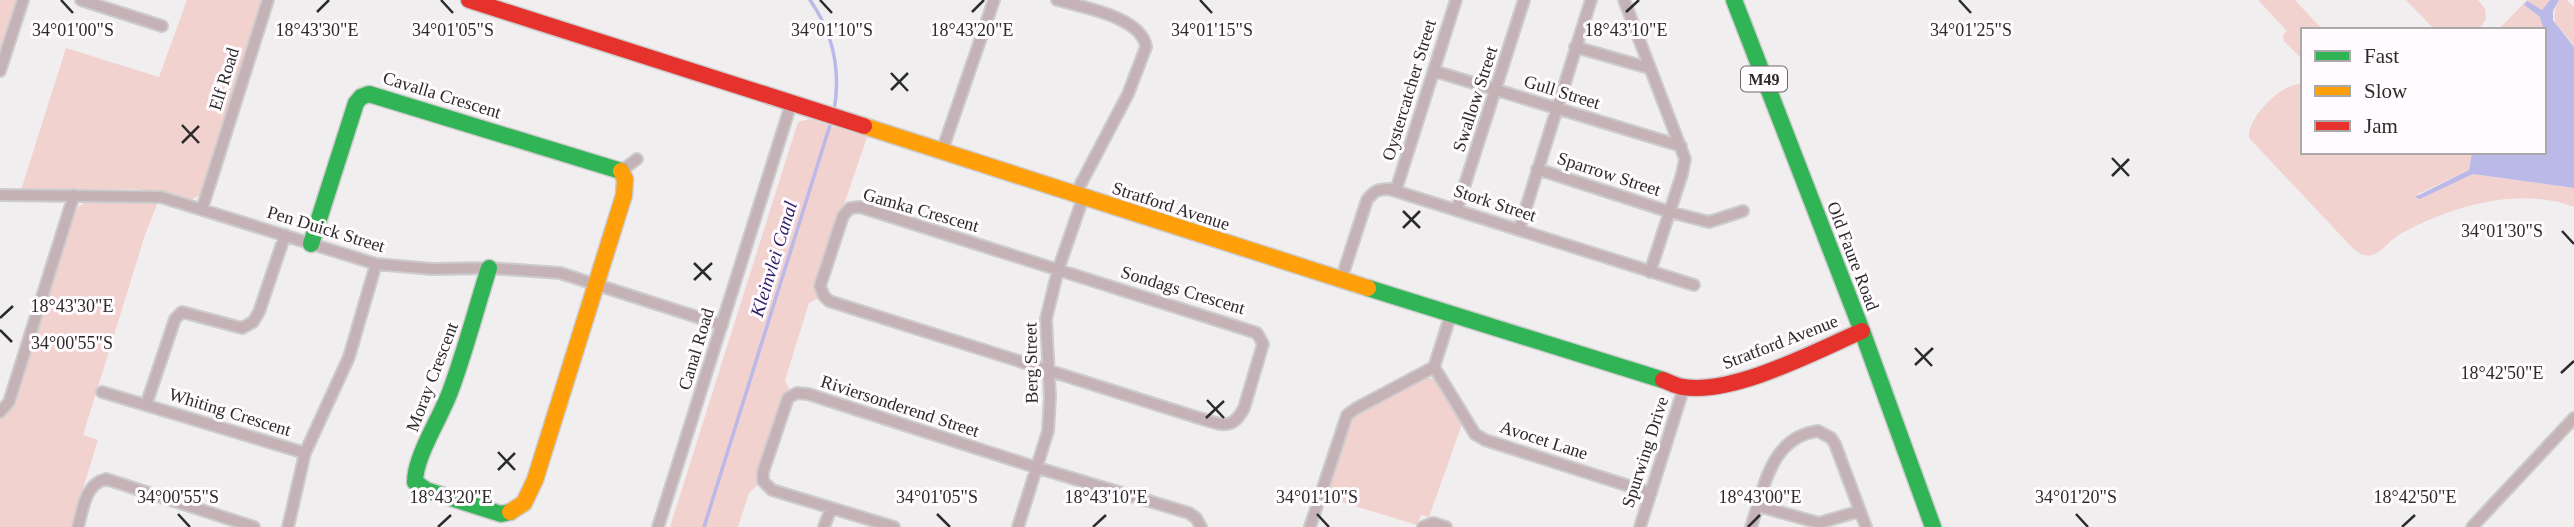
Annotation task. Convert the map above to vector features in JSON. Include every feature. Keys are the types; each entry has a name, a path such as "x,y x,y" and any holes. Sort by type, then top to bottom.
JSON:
{"street":[{"path":"0,71 23,0"},
{"path":"80,0 162,26"},
{"name":"Elf Road","path":"202,209 268,0"},
{"name":"Stratford Avenue","path":"469,0 792,101 1079,197 1684,387 1700,388 1747,378 1862,331"},
{"path":"943,151 994,0"},
{"name":"Berg Street","path":"1018,527 1038,468 1050,415 1046,319 1058,270 1079,197 1128,94 1146,47 1140,33 1120,19 1057,0"},
{"name":"Oystercatcher Street","path":"1396,190 1456,0"},
{"name":"Swallow Street","path":"1457,209 1524,0"},
{"path":"1519,230 1591,0"},
{"path":"1624,0 1685,159 1650,272"},
{"name":"Old Faure Road","path":"1734,0 1862,331 1933,527"},
{"path":"1575,47 1649,68"},
{"name":"Gull Street","path":"1434,71 1681,146"},
{"name":"Cavalla Crescent","path":"311,244 356,103 369,94 621,172"},
{"name":"Canal Road","path":"658,527 792,101"},
{"path":"596,283 624,195 625,179 621,172 637,159"},
{"name":"Sparrow Street","path":"1537,169 1709,222 1743,211"},
{"path":"1341,280 1367,200 1372,193 1380,189 1396,190"},
{"name":"Stork Street","path":"1396,190 1695,285"},
{"name":"Pen Duick Street","path":"0,195 147,195 202,209 376,264 432,269 489,268 560,273 722,325"},
{"path":"0,412 9,402 74,195"},
{"name":"Gamka Crescent","path":"1047,369 829,301 820,286 843,216 847,210 855,207 1058,270"},
{"name":"Whiting Crescent","path":"146,405 175,319 182,312 242,328 253,322 259,312 285,236"},
{"name":"Whiting Crescent","path":"288,527 305,453 349,357 376,264"},
{"name":"Moray Crescent","path":"489,268 452,388 415,468 414,476 415,482 426,490 501,514 514,512 527,501 596,283"},
{"name":"Sondags Crescent","path":"1047,369 1224,425 1239,418 1244,408 1263,344 1262,337 1249,329 1058,270"},
{"path":"1310,527 1347,415 1434,367 1451,314"},
{"name":"Avocet Lane","path":"1434,367 1471,429 1480,438 1651,493"},
{"name":"Spurwing Drive","path":"1640,527 1684,387"},
{"name":"Whiting Crescent","path":"102,392 305,453"},
{"name":"Riviersonderend Street","path":"831,508 772,490 763,481 763,472 786,401 797,393 1038,468"},
{"path":"2472,527 2574,418"},
{"path":"1751,527 1774,459 1791,441 1818,431 1831,438 1835,444 1866,527"},
{"path":"1038,468 1189,513 1196,517 1201,527"},
{"path":"78,527 90,489 97,482 106,480 254,527"},
{"path":"1758,506 1819,523 1860,512"},
{"path":"824,527 831,508 894,527"},
{"path":"1423,527 1433,523 1446,527"}],"shaded area":[{"path":"0,0 18,0 3,48 0,47"},
{"path":"187,0 262,0 201,194 191,200 137,189 21,190 66,48 159,77"},
{"path":"2258,0 2295,0 2321,28 2301,28 2301,58 2284,41 2283,35 2287,31"},
{"path":"2406,0 2478,0 2485,9 2486,19 2480,28 2433,28"},
{"path":"2527,0 2550,0 2542,10 2524,5 2540,17 2543,28 2500,28"},
{"path":"2559,0 2567,0 2574,7 2574,47 2555,21 2555,9"},
{"path":"2301,84 2301,154 2472,154 2469,170 2418,194 2420,199 2473,174 2574,188 2574,207 2531,198 2486,202 2421,223 2398,235 2372,255 2360,253 2350,246 2249,138 2253,121 2259,112 2274,96 2291,86"},
{"path":"809,119 867,137 816,287 819,298 809,303 785,380 790,390 783,397 760,483 749,493 738,527 670,527 798,122"},
{"path":"87,200 158,202 145,235 83,435 98,440 71,527 0,527 0,416 12,407 74,211"},
{"path":"1426,376 1437,381 1462,424 1429,517 1421,515 1417,525 1325,497 1351,418"}],"water":[{"path":"2550,0 2559,0 2553,11 2553,20 2574,47 2574,188 2473,174 2420,199 2415,197 2469,170 2472,154 2546,154 2546,28 2543,28 2540,17 2524,5 2527,1 2542,10"}],"waterway":[{"name":"Kleinvlei Canal","path":"810,0 830,39 836,67 834,111"},
{"name":"Kleinvlei Canal","path":"704,527 831,122"}],"traffic: fast":[{"path":"1734,0 1862,331 1933,527"},
{"path":"311,244 356,103 369,94 621,171"},
{"path":"489,268 455,377 446,403 423,449 415,482 426,490 501,514 510,512"},
{"path":"1368,288 1663,380"}],"traffic: slow":[{"path":"864,126 1368,288"},
{"path":"510,512 524,503 535,480 624,195 625,179 621,171"}],"traffic: jam":[{"path":"469,0 864,126"},
{"path":"1663,380 1683,387 1703,388 1726,384 1774,370 1862,331"}]}
